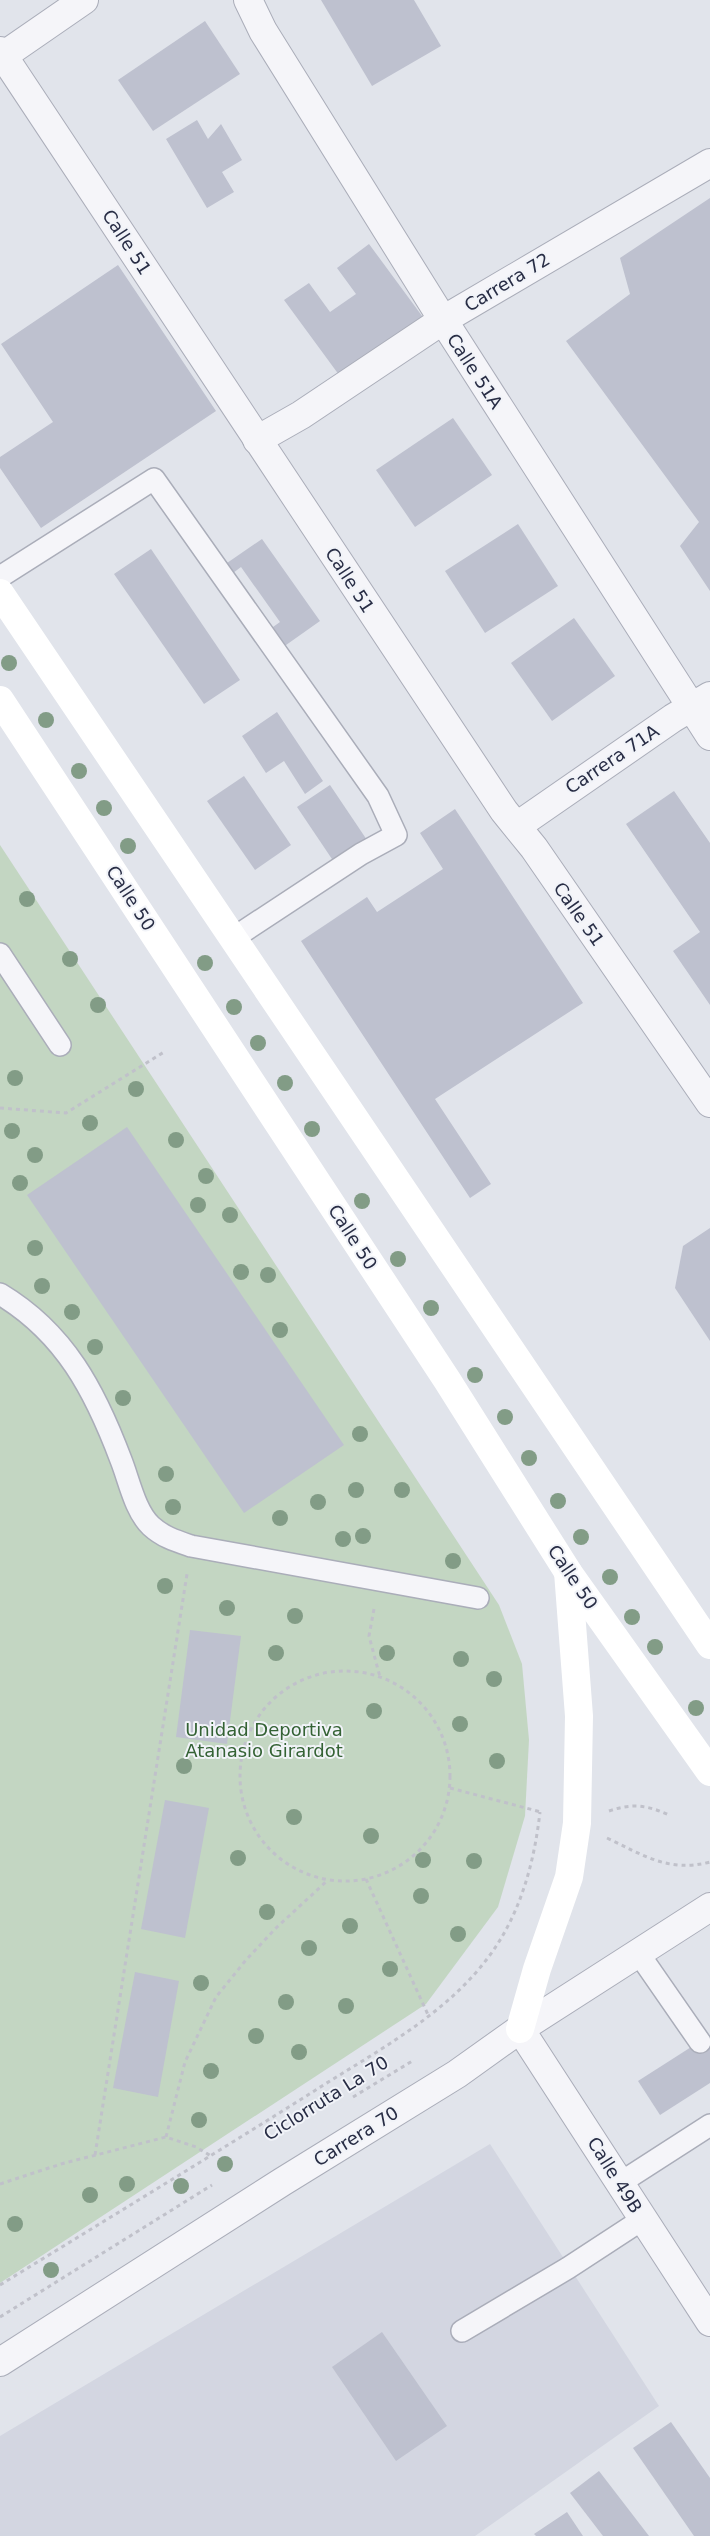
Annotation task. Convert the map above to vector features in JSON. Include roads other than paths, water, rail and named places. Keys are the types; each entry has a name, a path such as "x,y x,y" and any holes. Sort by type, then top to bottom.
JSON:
{"main road":[{"path":"0,593 710,1645"},
{"name":"Calle 50","path":"0,700 447,1380 568,1572 710,1772"},
{"path":"520,2029 537,1969 569,1877 568,1820 579,1716 568,1572"}],"street":[{"path":"1,55 84,0"},
{"name":"Calle 51A","path":"248,0 263,31 443,320 700,702 710,736"},
{"name":"Calle 51","path":"1,55 504,812 517,826 710,1103"},
{"name":"Carrera 72","path":"257,440 301,415 443,320 710,163"},
{"name":"Carrera 71A","path":"517,826 700,702"},
{"name":"Carrera 70","path":"0,2362 282,2182 457,2074 520,2029 710,1907"},
{"name":"Calle 49B","path":"520,2029 710,2322"}],"lane":[{"path":"0,577 154,479 378,796 396,835 361,854 232,938"},
{"path":"0,954 60,1045"},
{"path":"0,1294 19,1306 57,1339 88,1385 119,1454 140,1509 150,1525 166,1538 191,1546 478,1598"},
{"path":"639,1954 700,2042"},
{"path":"620,2183 710,2125"},
{"path":"462,2331 568,2268 643,2219"}],"park label":[{"name":"Unidad Deportiva Atanasio Girardot","path":"264,1739"}]}
